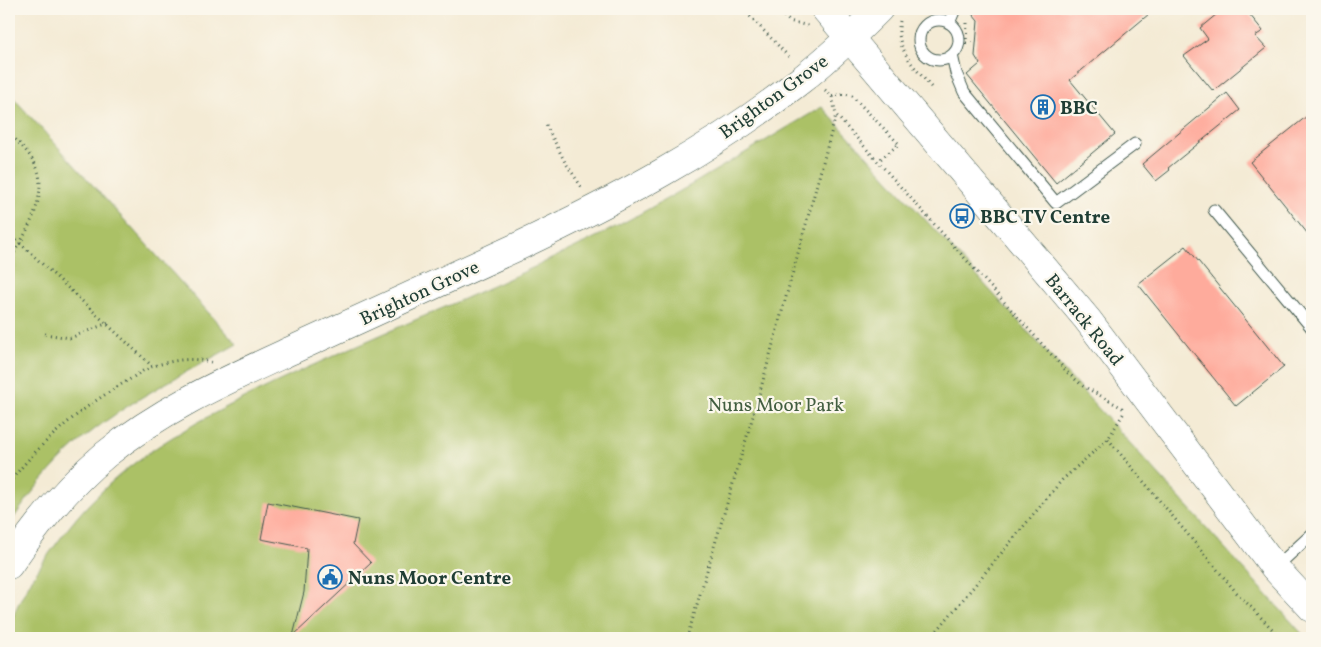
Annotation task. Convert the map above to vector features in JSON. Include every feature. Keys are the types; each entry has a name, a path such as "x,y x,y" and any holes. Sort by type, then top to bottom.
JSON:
{"street":[{"name":"Barrack Road","path":"824,9 1086,319 1142,390 1275,568 1312,608"},
{"name":"Brighton Grove","path":"9,565 67,491 106,454 169,411 239,374 516,247 595,208 675,164 741,123 808,74 850,38 890,13"}],"lane":[{"path":"949,23 955,9"},
{"path":"937,20 949,23 958,32 959,45 952,56 941,60 928,58 920,48 919,36 925,25 937,20"},
{"path":"952,56 956,73 964,92 1056,203 1135,144"},
{"path":"1214,210 1312,328"},
{"path":"1275,568 1312,534"}],"path":[{"path":"687,638 756,406 836,114 832,96 743,9"},
{"path":"890,13 899,34 903,50 931,87"},
{"path":"968,17 966,43 976,44"},
{"path":"832,96 845,94 852,96 898,144 878,161"},
{"path":"836,114 1068,373 1083,386 1125,411"},
{"path":"546,125 565,162 595,208"},
{"path":"9,132 33,160 40,186 29,231 9,261"},
{"path":"9,233 108,323 152,366"},
{"path":"45,334 70,338 108,323"},
{"path":"9,483 28,459 78,414 152,366 194,358 218,364 239,374"},
{"path":"930,638 1062,480 1108,440 1125,411 1142,390"},
{"path":"1108,440 1236,592 1281,638"}],"green space":[{"path":"9,93 237,344 155,389 96,428 68,452 50,472 9,525"},
{"name":"Nuns Moor Park","path":"822,107 1306,638 9,638 13,618 22,596 40,566 64,533 90,503 116,478 158,446 203,419 273,384 537,266 606,232 668,198"}],"building":[{"name":"BBC","path":"968,9 1155,9 1070,80 1115,134 1056,183 967,75 980,64 975,56 978,21"},
{"path":"1223,9 1245,9 1263,31 1255,36 1266,48 1213,91 1184,56 1208,39 1200,28"},
{"path":"1227,93 1240,110 1168,168 1170,170 1156,181 1142,164"},
{"path":"1312,112 1312,239 1250,162"},
{"path":"1186,246 1284,367 1236,406 1138,284"},
{"name":"Nuns Moor Centre","path":"268,502 358,520 353,544 371,563 293,636 304,592 307,548 261,539"}],"place":[{"name":"BBC","path":"1043,107"},
{"name":"BBC TV Centre","path":"962,216"},
{"name":"Nuns Moor Centre","path":"330,577"}]}
